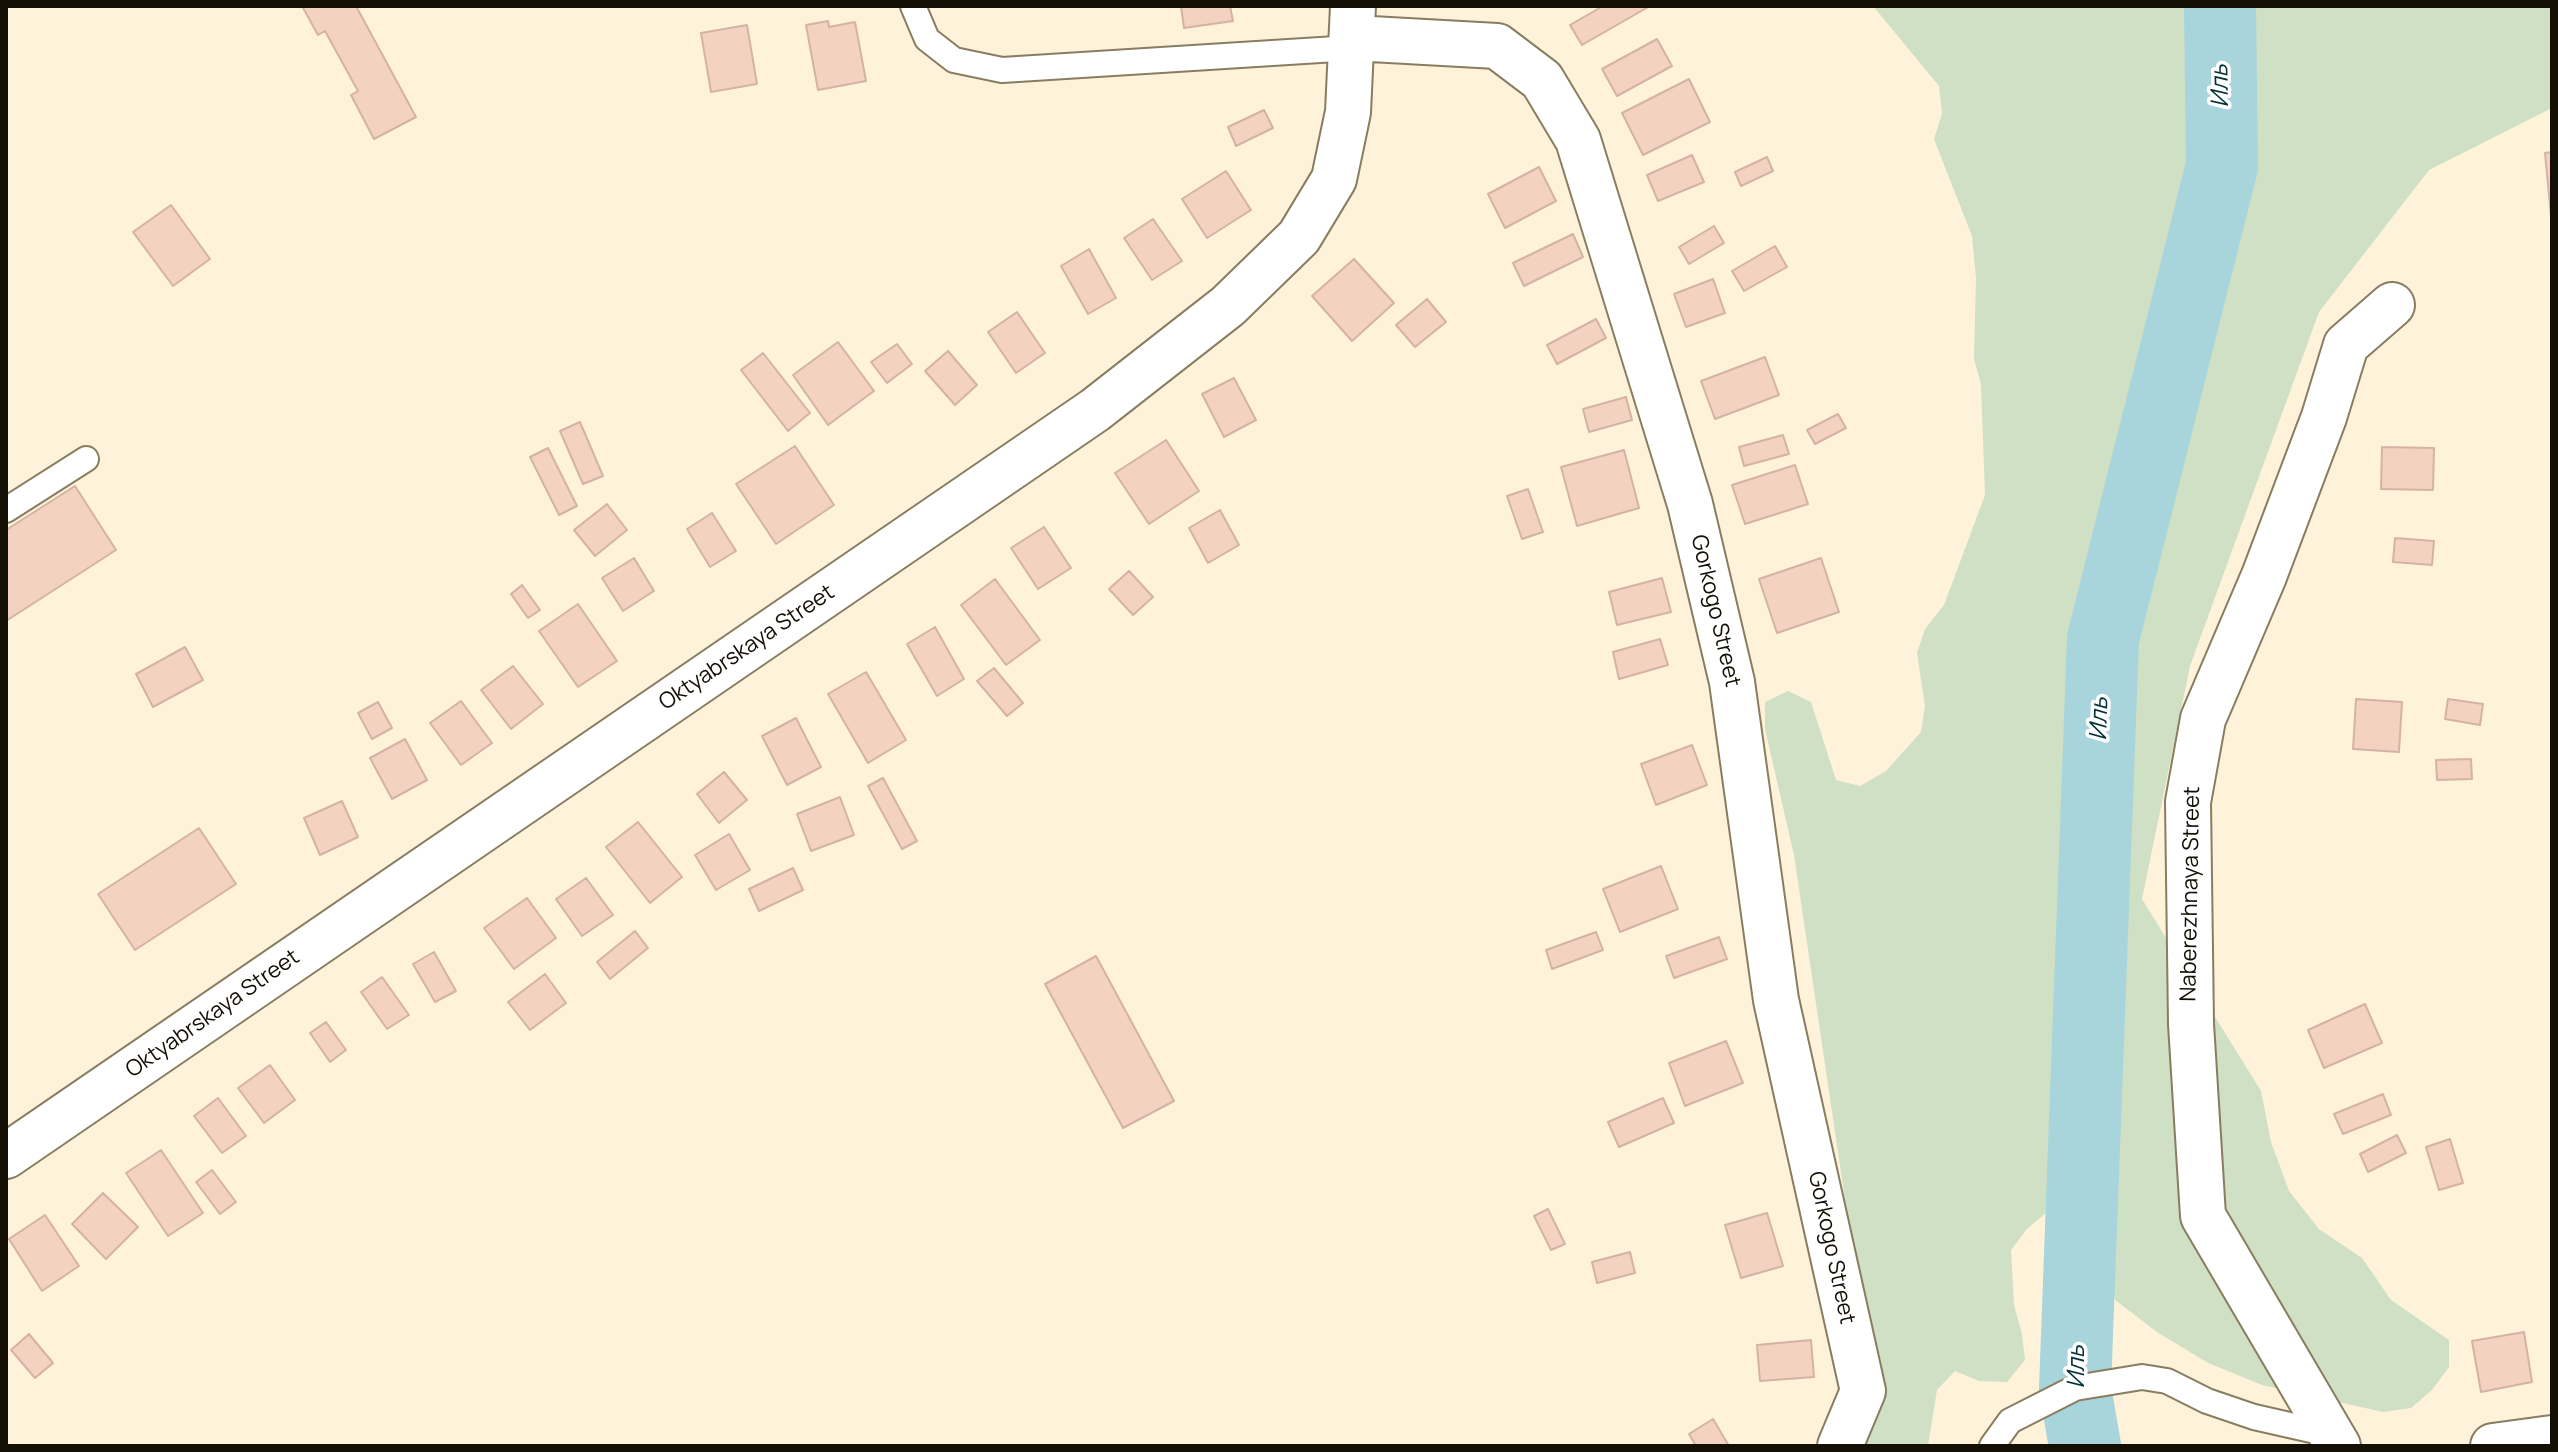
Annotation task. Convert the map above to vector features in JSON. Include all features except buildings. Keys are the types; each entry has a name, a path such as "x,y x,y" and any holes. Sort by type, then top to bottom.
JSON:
{"street":[{"name":"Oktyabrskaya Street","path":"6,1156 1095,410 1228,306 1299,237 1334,179 1348,112 1352,31"},
{"name":"Gorkogo Street","path":"1352,31 1497,46 1542,80 1578,140 1690,504 1729,667 1776,1000 1863,1391 1840,1446"},
{"name":"Naberezhnaya Street","path":"2334,1440 2203,1216 2191,1024 2188,802 2203,719 2269,562 2324,417 2346,345 2392,305"},
{"path":"2493,1446 2552,1438"}],"lane":[{"path":"913,6 927,39 954,60 1002,70 1352,31"},
{"path":"6,510 86,459"},
{"path":"1992,1446 2010,1421 2075,1388 2142,1377 2167,1381 2207,1401 2334,1440"}],"green space":[{"path":"1873,6 2552,6 2552,108 2429,170 2319,312 2190,666 2142,899 2261,1091 2271,1142 2289,1191 2319,1229 2362,1258 2391,1300 2449,1340 2449,1367 2432,1390 2411,1408 2383,1412 2262,1385 2208,1363 2157,1332 2115,1300 2106,1243 2110,1215 2096,1192 2067,1195 2027,1229 2011,1250 2014,1305 2025,1360 2007,1382 1979,1381 1955,1371 1937,1390 1928,1446 1855,1446 1877,1416 1794,855 1765,729 1765,702 1788,691 1811,702 1836,780 1860,786 1886,771 1921,732 1925,706 1917,653 1925,629 1944,605 1985,495 1981,384 1974,359 1976,278 1972,236 1934,139 1942,114 1939,86"}],"waterway":[{"name":"Иль","path":"2085,1446 2075,1388 2103,639 2222,166 2220,6"}]}
